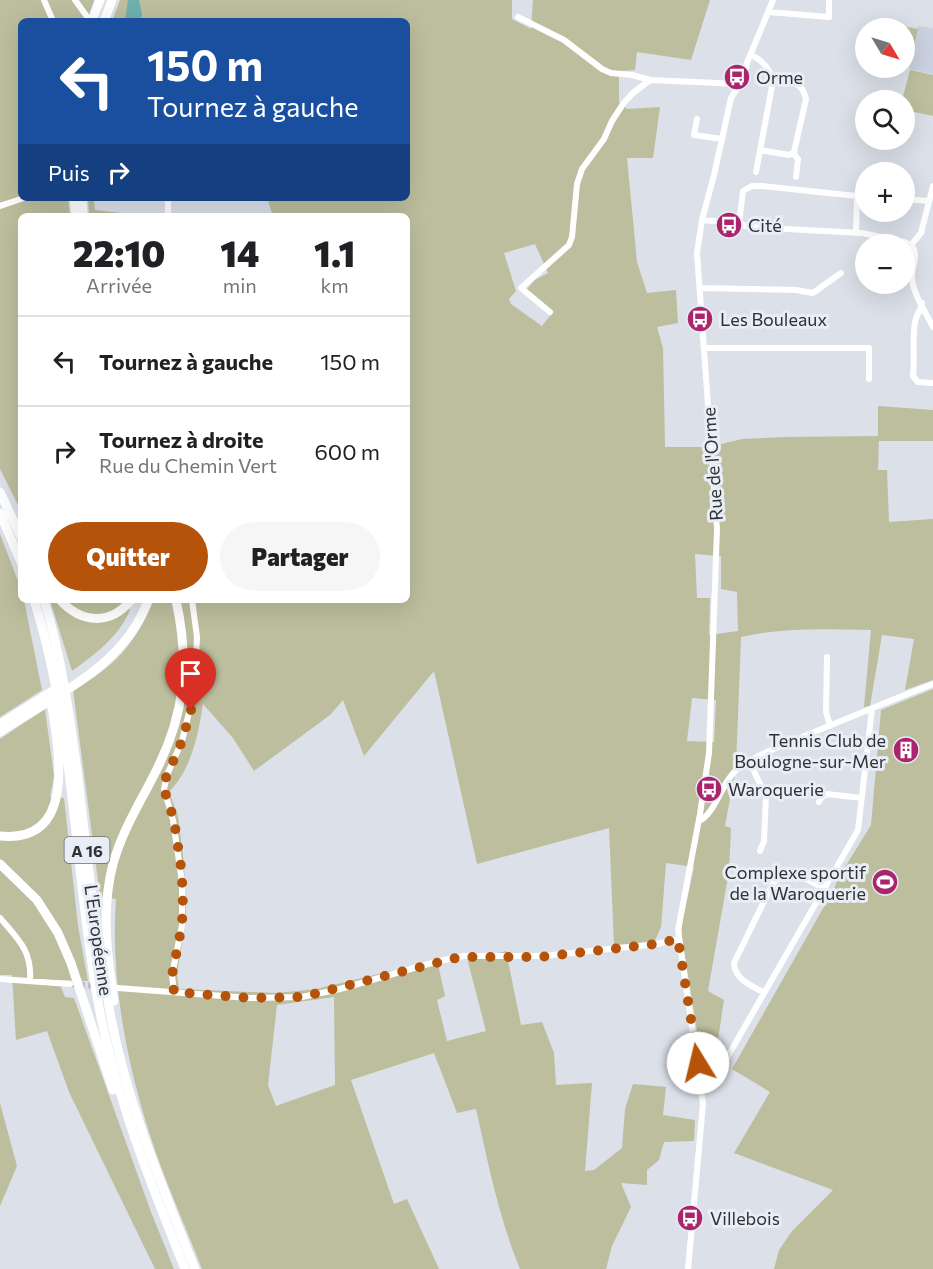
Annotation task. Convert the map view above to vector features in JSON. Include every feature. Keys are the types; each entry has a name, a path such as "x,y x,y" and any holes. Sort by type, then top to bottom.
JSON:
{"highway":[{"path":"91,18 100,0"},
{"path":"105,18 112,0"},
{"path":"0,482 18,519"},
{"path":"0,492 18,531"},
{"path":"0,513 18,554"},
{"path":"0,836 28,833 43,824 53,811 58,793 61,720 53,665 33,603"},
{"name":"L'Européenne","path":"44,603 61,720 120,1058 136,1115 195,1269"},
{"path":"63,603 77,615 93,619 114,615 128,603"},
{"path":"0,724 83,672 104,656 124,634 140,603"},
{"path":"0,732 110,658 132,633 147,603"},
{"path":"106,987 106,915 112,866 124,832 166,752 182,696 184,652 176,603"},
{"path":"0,864 31,893 49,916 63,943 129,1138 162,1211"},
{"name":"L'Européenne","path":"106,987 109,1054 124,1107 185,1269"}],"street":[{"path":"44,0 52,18"},
{"path":"75,0 90,18"},
{"name":"Rue de l'Orme","path":"688,1269 703,1107 678,939 710,746 717,524 697,253 702,220 732,95 744,78 750,55 773,0"},
{"path":"768,12 829,17 830,0"},
{"path":"518,17 575,47 606,71 632,75 650,81 740,84"},
{"path":"750,55 761,60 773,81 756,172"},
{"path":"773,81 786,80 795,83 801,87 806,96 793,153"},
{"path":"550,312 521,288 569,245 577,184 582,169 604,139 615,114 633,93 650,81"},
{"path":"697,119 694,135 722,139"},
{"path":"760,150 789,155 793,153"},
{"path":"793,153 798,159 796,177"},
{"path":"739,223 742,194 745,188 755,186 855,196"},
{"path":"915,240 921,233 930,212 929,201 933,186"},
{"path":"0,206 18,200"},
{"path":"915,200 929,201"},
{"path":"702,220 739,223 748,226 861,234"},
{"path":"856,222 856,233"},
{"path":"700,288 796,290 811,294 841,273"},
{"path":"915,287 933,327"},
{"path":"922,303 915,320 913,376 920,382 933,383"},
{"path":"705,348 869,348 869,379"},
{"path":"174,992 172,975 182,925 182,882 174,820 164,789 166,775 182,741 194,692 198,637 192,603"},
{"path":"827,657 826,712 830,726"},
{"path":"699,821 703,820 709,812 729,777 749,761 933,684"},
{"path":"702,1091 712,1082 857,832 872,708"},
{"path":"749,761 766,796 764,842 760,851"},
{"path":"819,802 825,795 862,798"},
{"path":"764,993 740,978 735,972 734,965 735,958 772,885 780,877 795,874 824,889"},
{"path":"0,918 27,952 31,968 30,981"},
{"path":"106,987 249,998 302,997 460,957 540,957 657,944 678,939"},
{"path":"0,979 76,985"}],"shaded area":[{"path":"918,26 933,28 933,74 915,70 915,40"}],"green space":[{"path":"0,0 94,0 88,18 18,18 18,201 68,201 70,213 18,213 18,505 0,469"},
{"path":"120,0 512,0 512,19 531,29 533,0 710,0 691,60 637,52 635,70 619,71 619,102 627,109 660,107 653,158 627,158 637,262 647,293 676,290 678,323 657,327 663,348 665,447 708,447 742,439 878,436 878,406 933,410 933,441 879,441 878,470 887,470 889,522 933,519 933,680 905,690 914,639 882,635 870,706 864,707 871,630 789,630 741,637 736,766 725,826 731,828 729,871 708,991 724,1000 714,1066 715,1073 710,1082 705,1081 682,938 682,924 694,867 666,863 661,927 654,943 614,945 609,828 477,864 434,671 364,756 343,700 330,715 254,771 233,738 203,704 189,762 169,792 178,816 184,864 186,918 177,974 179,989 277,993 316,989 437,960 445,996 437,1000 447,1041 486,1031 466,954 495,954 506,951 521,1025 542,1022 554,1053 556,1085 592,1083 585,1171 594,1170 622,1148 625,1109 633,1084 666,1087 663,1115 695,1120 694,1141 664,1142 659,1160 647,1170 647,1185 621,1183 631,1207 612,1246 606,1269 520,1269 500,1210 476,1109 457,1113 434,1053 351,1080 394,1204 407,1199 439,1269 202,1269 166,1180 145,1120 123,1026 116,963 116,899 100,896 73,690 100,673 122,653 140,629 153,603 410,603 410,213 272,213 268,201 410,201 410,18 113,18","holes":["535,244 548,273 535,280 527,289 553,312 542,326 511,304 509,299 516,291 504,253","695,554 721,556 721,589 737,592 738,631 709,635 710,598 697,598","692,698 716,700 714,742 687,741","334,997 335,1085 276,1106 268,1085 277,1005"]},
{"path":"915,71 933,75 933,116 915,112 915,90 905,90 908,78 915,78"},
{"path":"88,201 94,201 95,210 122,213 89,213"},
{"path":"0,534 18,581 18,603 25,603 42,690 0,717"},
{"path":"51,603 126,603 130,610 119,629 97,652 72,671"},
{"path":"933,689 933,1269 774,1269 779,1250 792,1231 833,1190 734,1153 770,1092 732,1069 834,889 837,881 834,879 839,870 842,872 871,825 881,710"},
{"path":"45,709 54,776 50,797 64,798 78,926 88,981 58,980 65,997 74,998 151,1212 174,1269 155,1269 69,1092 47,1031 16,1040 12,975 0,975 0,739"},
{"path":"0,1103 17,1166 0,1206"}],"water":[{"path":"128,0 139,0 141,18 125,18"}],"tunnel":[{"path":"70,984 109,987"}],"place":[{"name":"Orme","path":"737,77"},
{"name":"Cité","path":"729,225"},
{"name":"Les Bouleaux","path":"700,319"},
{"name":"Tennis Club de Boulogne-sur-Mer","path":"906,750"},
{"name":"Waroquerie","path":"709,789"},
{"name":"Complexe sportif de la Waroquerie","path":"885,882"},
{"name":"Villebois","path":"690,1218"}],"route":[{"path":"191,710 182,741 164,782 174,820 183,894 182,925 172,975 174,992 249,998 302,997 460,957 540,957 657,944 678,939 698,1063"}]}
